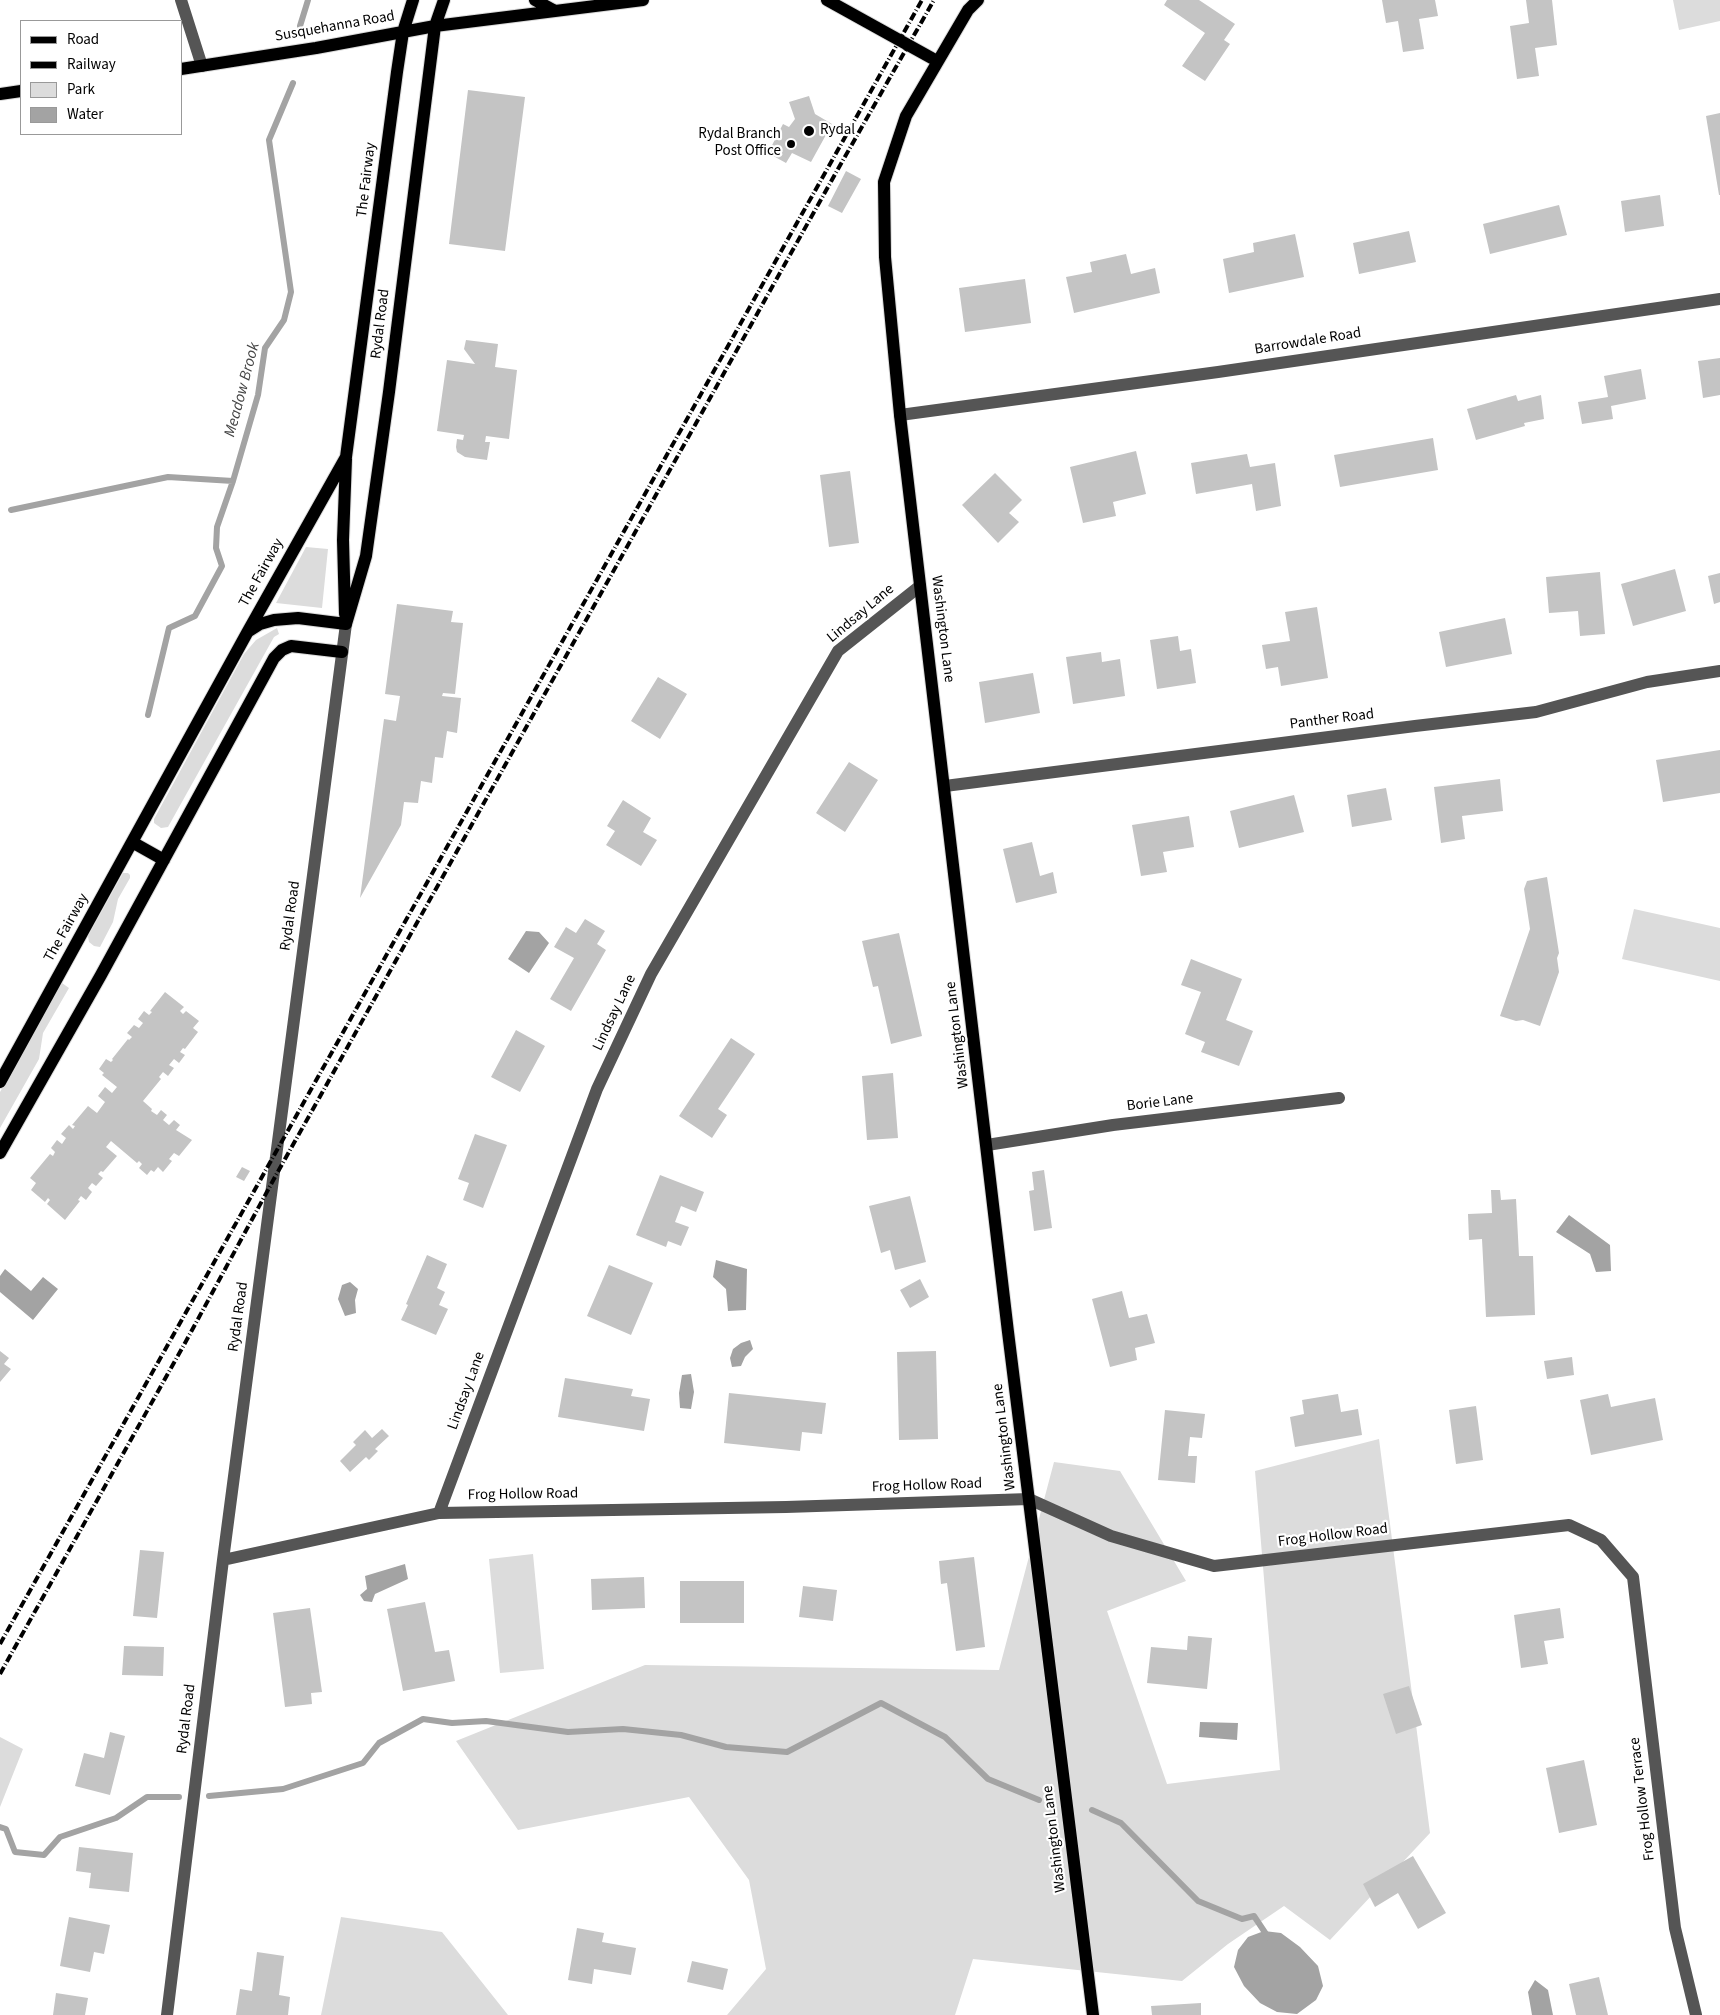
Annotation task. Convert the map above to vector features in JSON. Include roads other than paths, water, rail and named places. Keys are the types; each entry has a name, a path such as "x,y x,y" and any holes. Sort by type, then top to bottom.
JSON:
{"main road":[{"name":"The Fairway","path":"0,1082 246,633 346,456 403,32 412,0"},
{"name":"Rydal Road","path":"346,624 366,556 389,392 435,26 444,0"},
{"path":"535,0 555,11"},
{"name":"Susquehanna Road","path":"182,68 316,48 435,26 643,0"},
{"path":"833,1 937,61 968,10 978,0"},
{"name":"Washington Lane","path":"937,61 906,116 884,182 885,258 900,415 920,586 1029,1499 1093,2015"},
{"path":"0,94 20,91"},
{"name":"Rydal Road","path":"346,456 343,540 346,624"},
{"path":"246,633 260,624 290,618 346,624"},
{"path":"0,1153 164,860 274,658 282,650 291,646 342,652"},
{"path":"132,842 164,860"}],"street":[{"path":"181,0 202,66"},
{"name":"Barrowdale Road","path":"900,415 1209,373 1720,299"},
{"name":"Lindsay Lane","path":"438,1513 598,1089 651,974 838,651 920,586"},
{"name":"Rydal Road","path":"167,2015 223,1560 275,1177 278,1138 346,624"},
{"name":"Panther Road","path":"945,786 1356,733 1536,712 1647,682 1720,671"},
{"name":"Borie Lane","path":"987,1145 1114,1125 1339,1098"},
{"name":"Frog Hollow Road","path":"223,1560 438,1513 786,1507 1029,1499 1111,1536 1214,1566 1569,1525 1602,1540 1633,1577"},
{"name":"Frog Hollow Terrace","path":"1633,1577 1675,1928 1696,2015"}],"water":[{"path":"526,931 539,932 549,943 529,973 508,959"},
{"path":"1569,1215 1610,1245 1611,1271 1596,1272 1590,1254 1556,1232"},
{"path":"716,1260 747,1269 746,1310 728,1311 726,1289 713,1277"},
{"path":"5,1269 31,1291 43,1277 58,1289 33,1320 0,1292 0,1276"},
{"path":"350,1282 358,1289 355,1300 356,1313 345,1316 338,1299 342,1285"},
{"path":"750,1340 753,1349 745,1357 741,1366 732,1367 730,1358 733,1349 741,1343"},
{"path":"691,1374 694,1392 691,1409 680,1408 679,1393 682,1375"},
{"path":"405,1564 408,1579 375,1594 372,1602 364,1601 360,1595 367,1589 365,1576"},
{"path":"1200,1722 1238,1723 1237,1740 1199,1737"},
{"path":"1264,1931 1281,1933 1300,1947 1318,1966 1323,1986 1316,2000 1297,2014 1277,2012 1260,2003 1244,1986 1234,1967 1238,1950 1248,1937"},
{"path":"1535,1980 1548,1990 1553,2015 1532,2015 1528,1992"}],"waterway":[{"name":"Meadow Brook","path":"300,26 308,0"},
{"name":"Meadow Brook","path":"148,715 169,628 195,616 222,566 216,548 217,527 233,481 258,395 265,348 284,320 291,292 269,140 293,83"},
{"path":"11,510 168,477 233,481"},
{"path":"209,1796 283,1789 363,1763 379,1743 423,1719 452,1723 486,1721 568,1732 623,1729 681,1735 726,1747 787,1752 881,1703 945,1737 988,1779 1039,1800"},
{"path":"0,1827 6,1829 15,1852 44,1855 60,1837 116,1818 147,1797 179,1797"},
{"path":"1092,1810 1121,1823 1198,1901 1242,1919 1254,1916 1268,1937"}],"railway":[{"path":"0,1644 922,0"},
{"path":"0,1674 185,1343 275,1177 934,0"}],"place":[{"name":"Rydal","path":"809,131"},
{"name":"Rydal Branch Post Office","path":"791,144"}]}
